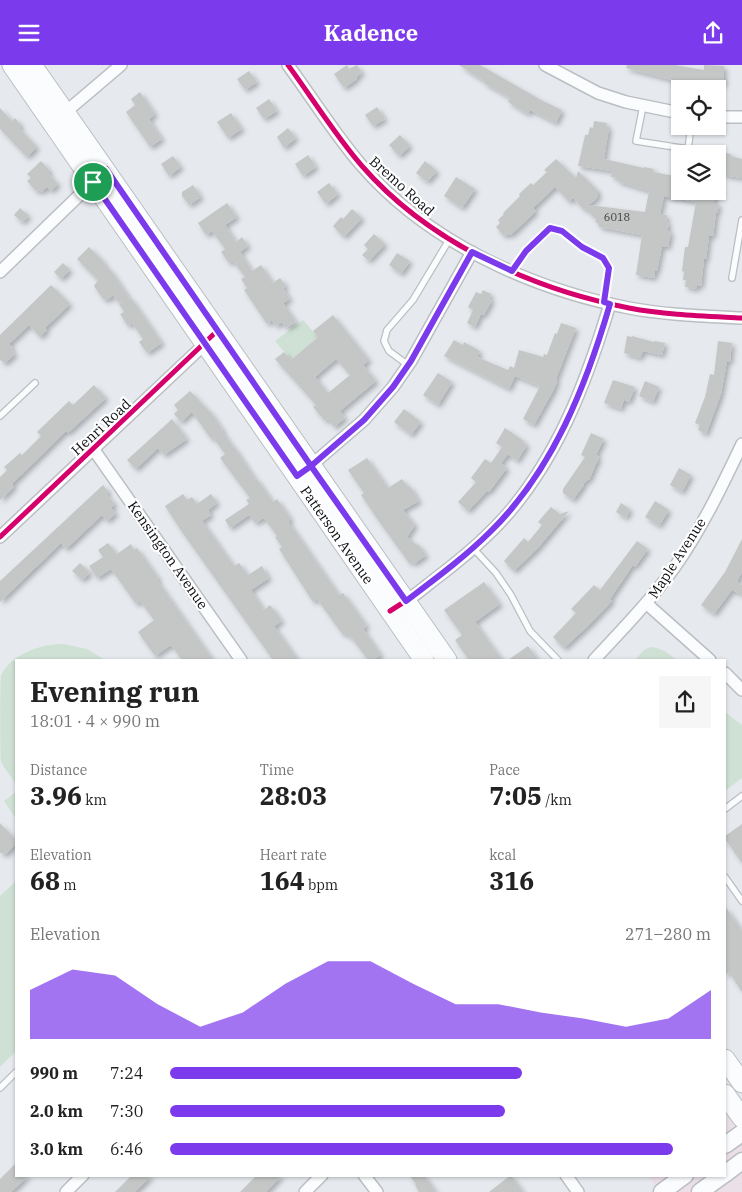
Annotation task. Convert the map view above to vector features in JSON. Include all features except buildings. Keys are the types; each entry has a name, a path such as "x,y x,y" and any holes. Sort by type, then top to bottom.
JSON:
{"main road":[{"name":"Patterson Avenue","path":"12,65 59,117 398,606 446,659"},
{"name":"Patterson Avenue","path":"32,65 59,117"},
{"name":"Patterson Avenue","path":"398,606 424,659"},
{"path":"726,1060 742,1083"},
{"path":"726,1095 742,1118"},
{"path":"726,1144 742,1133"},
{"path":"726,1174 742,1161"},
{"path":"662,1192 678,1177"}],"street":[{"path":"59,117 120,65"},
{"name":"Bremo Road","path":"288,65 344,144 363,167 386,192 413,215 449,240 512,271 558,289 607,303 649,311 694,316 742,317"},
{"path":"545,65 598,93 626,103 671,111"},
{"path":"726,117 742,117"},
{"path":"0,272 100,176"},
{"path":"304,471 364,420 393,387 408,365 472,252"},
{"path":"398,606 473,548 519,501 542,467 573,409 593,357 607,303"},
{"name":"Henri Road","path":"0,537 94,450 211,337"},
{"name":"Maple Avenue","path":"595,659 647,604 684,551 738,463 742,444"},
{"name":"Kensington Avenue","path":"94,450 240,659"},
{"path":"647,604 709,659"},
{"path":"726,674 742,690"},
{"path":"66,1192 81,1177"},
{"path":"305,1192 320,1177"},
{"path":"366,1177 377,1192"},
{"path":"567,1177 578,1192"}],"lane":[{"path":"642,106 636,141 688,149 690,135"},
{"path":"732,278 742,220"},
{"path":"512,271 526,251 550,228 562,231 582,247 603,258 609,268 607,303"},
{"path":"408,365 389,351 384,341 387,330 413,301 449,240"},
{"path":"0,416 35,383"},
{"path":"473,548 496,573 511,595 530,631 557,659"},
{"path":"726,808 742,797"},
{"path":"726,878 742,901"},
{"path":"0,1088 15,1073"}],"shaded area":[{"path":"726,1084 742,1105 742,1192 659,1192 649,1177 726,1177"}],"green space":[{"path":"303,320 318,337 291,360 275,341"},
{"path":"55,644 87,649 103,659 15,659 28,651"},
{"path":"651,647 655,648 668,653 676,659 636,659 644,650"},
{"path":"15,659 15,783 1,761 1,676"},
{"path":"726,713 742,725 742,778 726,790"},
{"path":"15,793 15,818 4,801"},
{"path":"15,882 15,1052 0,1067 0,896"}],"cycle path":[{"path":"288,65 352,154 388,193 418,218 483,258 519,275 592,300 657,312 742,318"},
{"path":"390,611 459,561 492,531 519,500 535,477 562,430 584,381 610,304"},
{"path":"0,537 217,331"}],"route":[{"path":"93,182 106,169 311,466 364,420 393,387 411,361 472,252 512,271 526,251 550,228 562,231 582,247 603,258 609,268 604,302 610,304 601,334 573,409 542,467 519,501 491,531 453,565 406,601 311,466 297,476 93,182"}]}
